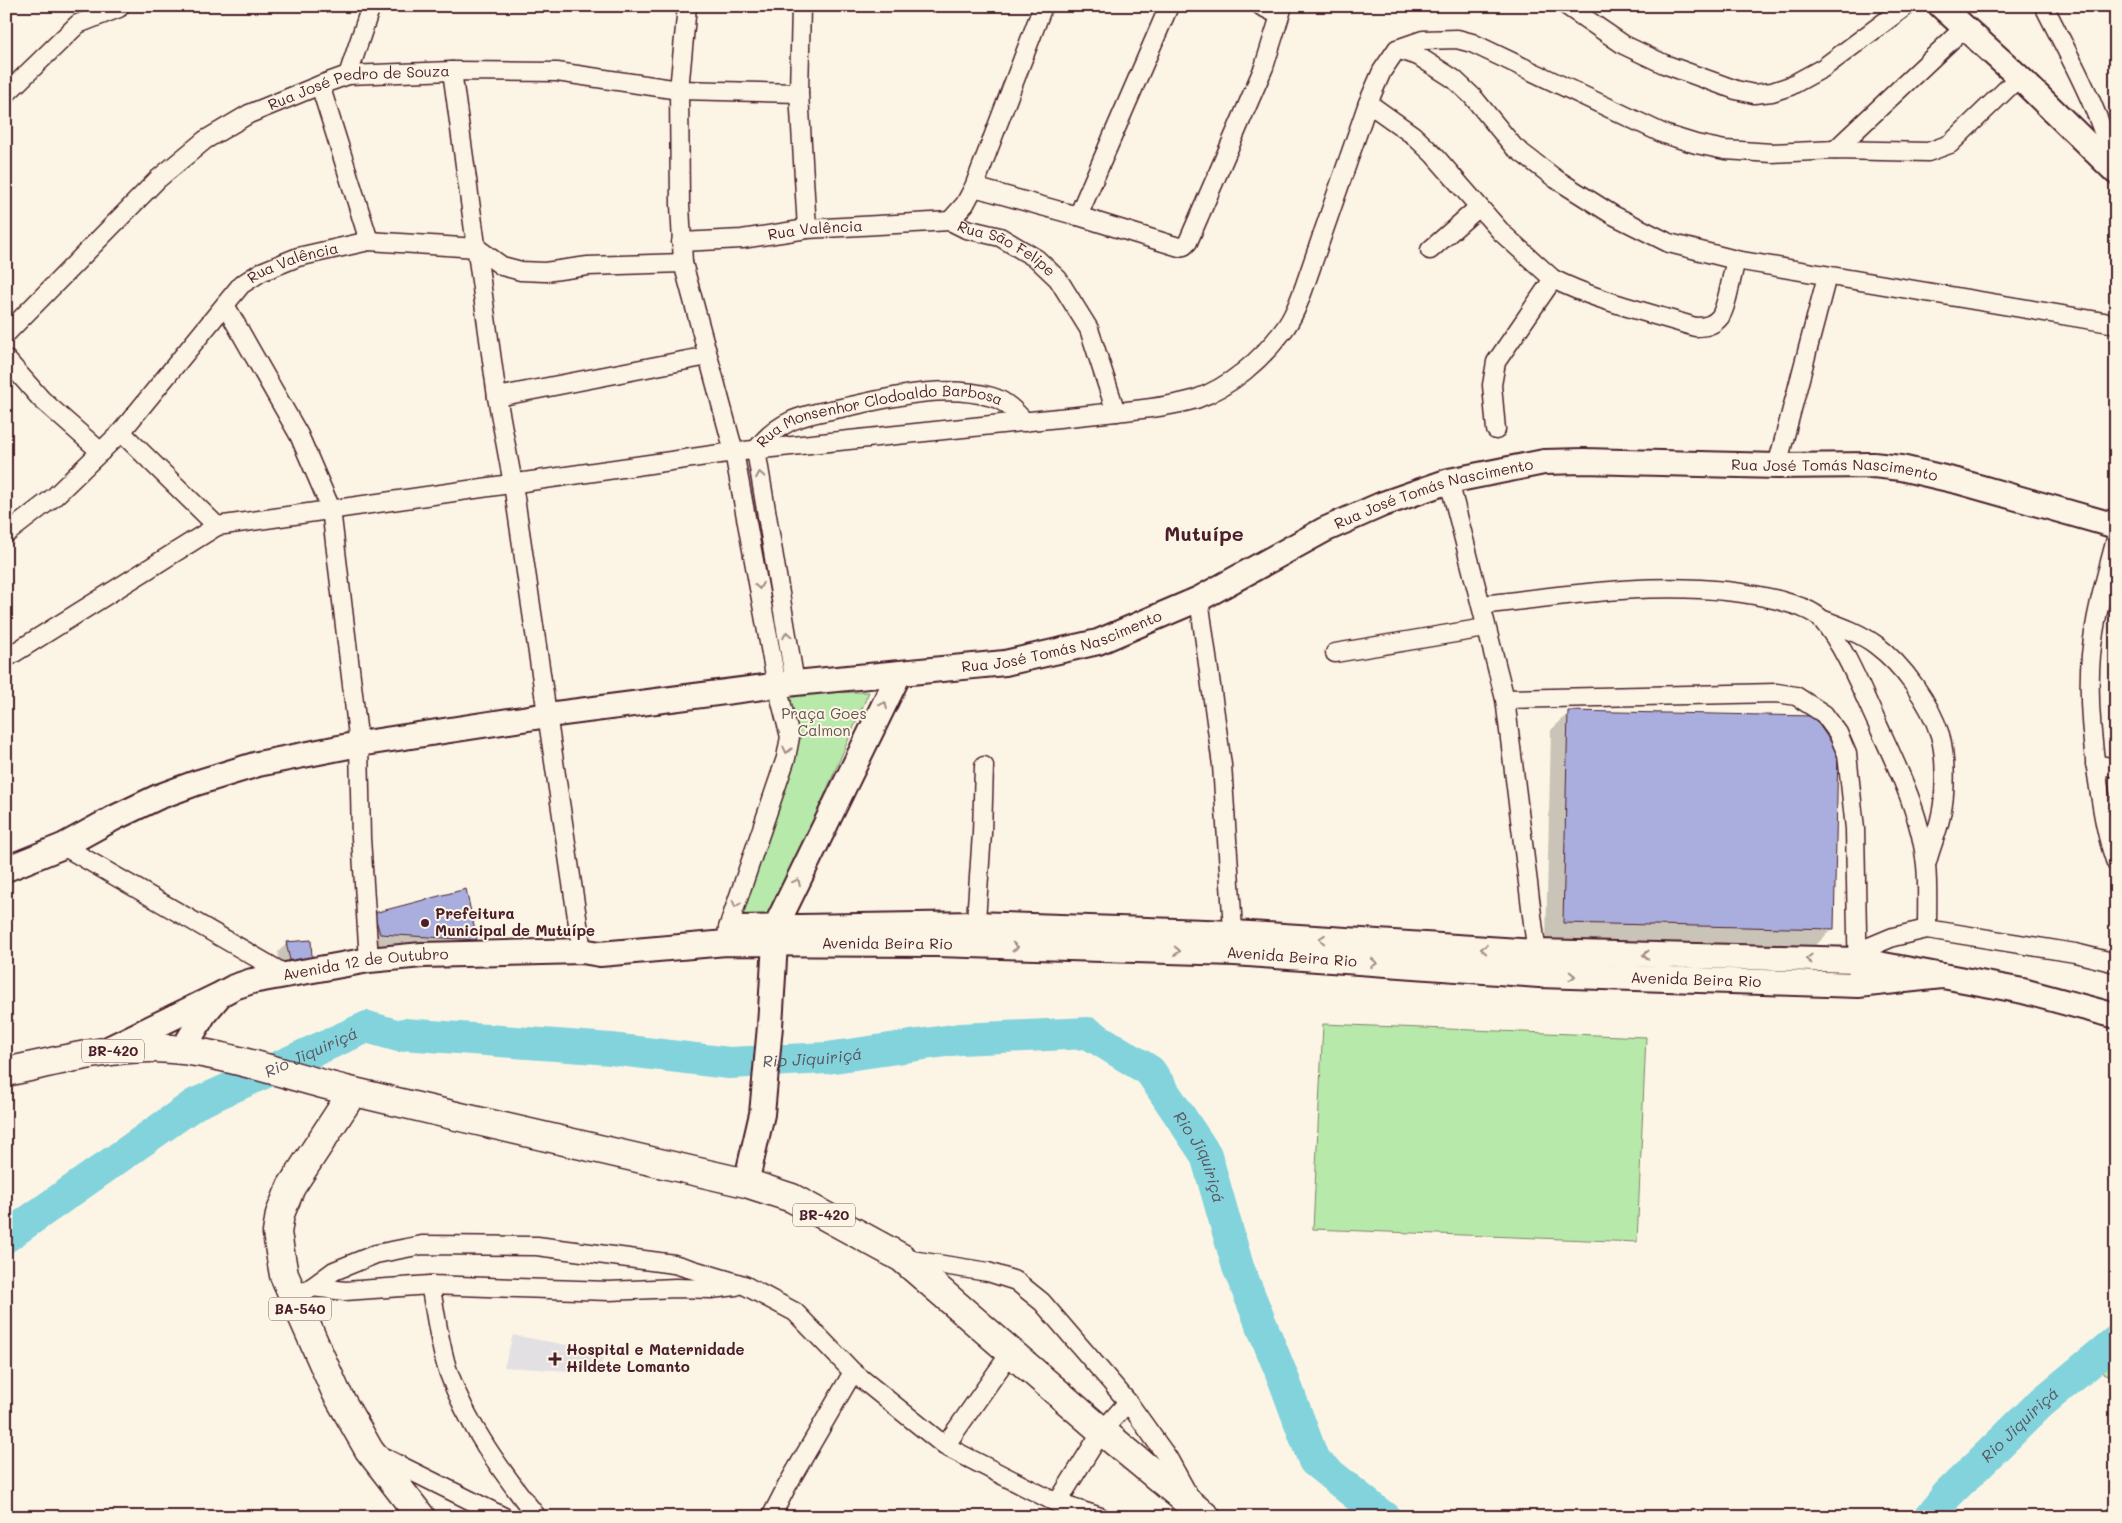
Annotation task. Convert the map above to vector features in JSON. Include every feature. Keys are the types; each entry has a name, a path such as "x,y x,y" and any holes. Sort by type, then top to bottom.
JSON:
{"main road":[{"name":"BR-420","path":"6,1072 100,1053 154,1048 220,1057 349,1091 746,1182 792,1198 902,1258 1102,1431 1202,1513"},
{"name":"BA-540","path":"349,1091 291,1187 280,1214 277,1233 280,1252 284,1275 304,1293 336,1392 369,1450 421,1517"}],"street":[{"path":"348,75 370,6"},
{"name":"Rua Monsenhor Clodoaldo Barbosa","path":"687,6 679,90 683,263 734,452 753,554 786,684"},
{"path":"801,6 799,93 807,229"},
{"name":"Rua São Felipe","path":"1044,6 974,187 965,204 950,221 966,229 1000,237 1037,259 1058,279 1089,328 1116,412"},
{"path":"1078,216 1169,6"},
{"path":"974,187 1180,247 1184,246 1188,242 1264,67 1281,11 1261,6"},
{"path":"1567,6 1624,45 1664,64 1736,90 1754,94 1772,92 1790,86 1823,68 1906,6"},
{"path":"1942,6 2019,77 2116,172"},
{"path":"2044,6 2094,106 2107,138 2116,172"},
{"path":"6,94 78,24 119,8"},
{"path":"1835,150 1964,28"},
{"path":"6,658 217,526 734,452 1116,412 1195,399 1241,374 1256,361 1284,330 1296,309 1368,103 1382,71 1398,49 1423,40 1442,38 1472,43 1664,134 1696,144 1725,150 1772,153 1835,150 1919,152 1944,148 2019,77"},
{"path":"1398,49 1418,56 1454,79 1473,97 1486,116 1514,147 1578,194 1613,216 1669,243 1736,260 2116,324"},
{"path":"452,71 497,397 513,484 582,951"},
{"name":"Rua José Pedro de Souza","path":"6,334 158,179 205,140 249,114 348,75 452,71 557,72 679,90 799,93"},
{"path":"320,85 369,241"},
{"path":"1368,103 1413,135 1434,155 1479,207 1520,250 1553,279 1574,289 1695,327 1705,327 1720,317 1736,260"},
{"path":"1430,250 1479,207"},
{"name":"Rua Valência","path":"682,242 742,238 807,229 950,221"},
{"name":"Rua Valência","path":"6,534 54,497 121,432 224,304 241,285 261,272 298,257 369,241 477,248"},
{"path":"477,248 502,266 521,271 545,272 588,266 683,263"},
{"path":"1776,466 1827,276"},
{"path":"1496,430 1492,385 1496,362 1553,279"},
{"path":"224,304 300,435 331,509 358,744 361,838 369,960"},
{"path":"497,397 708,356"},
{"path":"6,360 41,399 101,452"},
{"name":"Rua Monsenhor Clodoaldo Barbosa","path":"786,684 773,550 756,450 766,438 791,421 807,415 900,396 944,392 968,392 994,397 1008,405 1025,422"},
{"path":"121,432 217,526"},
{"name":"Rua José Tomás Nascimento","path":"6,869 63,846 114,818 158,797 258,764 358,744 548,716 786,684 1005,663 1098,642 1199,599 1324,530 1384,504 1449,481 1544,462 1574,461 1776,466 1855,464 1900,468 1983,487 2116,526"},
{"path":"1449,481 1482,605 1485,628 1505,699 1538,963"},
{"path":"2116,539 2100,597 2091,654 2091,720 2095,764 2108,839 2116,863"},
{"path":"753,554 773,550"},
{"path":"1482,605 1660,588 1711,589 1753,594 1795,604 1821,619 1850,630 1877,646 1901,670 1926,702 1940,736 1944,774 1941,814 1926,865"},
{"path":"1199,599 1222,765 1234,943"},
{"path":"1821,619 1849,662 1910,797 1926,865 1927,929"},
{"path":"1335,652 1485,628"},
{"path":"746,1182 762,1114 770,1026 775,935 899,674"},
{"path":"727,936 786,758 790,737 786,684"},
{"path":"1505,699 1777,693 1796,696 1824,714 1838,733 1847,754 1855,829 1858,985"},
{"path":"2095,764 2116,768"},
{"path":"975,935 982,833 984,766"},
{"path":"63,846 285,974"},
{"path":"1857,956 1893,937 1927,929 2075,953 2116,962"},
{"name":"Avenida Beira Rio","path":"727,936 975,935 1234,943 1858,985 1942,976"},
{"name":"Avenida 12 de Outubro","path":"182,1051 204,1014 221,994 252,981 285,974 369,960 422,955 582,951 600,954 727,936"},
{"name":"Avenida Beira Rio","path":"1538,963 1857,956 1942,976 2023,991 2116,1016"},
{"path":"100,1053 221,994"},
{"path":"304,1293 334,1271 376,1254 422,1245 537,1246 674,1264 744,1285 794,1312 853,1372 945,1446 1058,1504 1101,1517"},
{"path":"902,1258 988,1272 1016,1281 1042,1302 1128,1402 1168,1458 1202,1513"},
{"path":"304,1293 430,1286 609,1290 711,1289 744,1285"},
{"path":"430,1286 448,1371 477,1434 537,1517"},
{"path":"945,1446 1010,1352"},
{"path":"771,1517 853,1372"},
{"path":"1058,1504 1102,1431 1128,1402"},
{"path":"369,1450 504,1517"}],"shaded area":[{"name":"Hospital e Maternidade Hildete Lomanto","path":"513,1335 604,1352 600,1373 504,1367"}],"green space":[{"name":"Praça Goes Calmon","path":"869,692 771,919 737,921 797,738 790,693"},
{"path":"1323,1024 1646,1037 1637,1242 1313,1229"},
{"path":"2116,1347 2116,1378 2094,1369"}],"building":[{"path":"1568,711 1813,716 1838,752 1834,929 1563,923"},
{"name":"Prefeitura Municipal de Mutuípe","path":"466,889 477,940 380,934 374,913"},
{"path":"311,940 312,958 291,965 286,942"}],"waterway":[{"name":"Rio Jiquiriçá","path":"6,1237 195,1104 367,1027 399,1036 403,1034 611,1049 729,1063 827,1058 960,1039 1088,1033 1150,1071 1206,1155 1238,1267 1284,1380 1314,1461 1385,1517"},
{"name":"Rio Jiquiriçá","path":"1930,1517 1947,1495 2040,1404 2116,1341"}],"place":[{"name":"Prefeitura Municipal de Mutuípe","path":"425,923"},
{"name":"Hospital e Maternidade Hildete Lomanto","path":"555,1359"}],"district":[{"name":"Mutuípe","path":"1204,534"}]}
